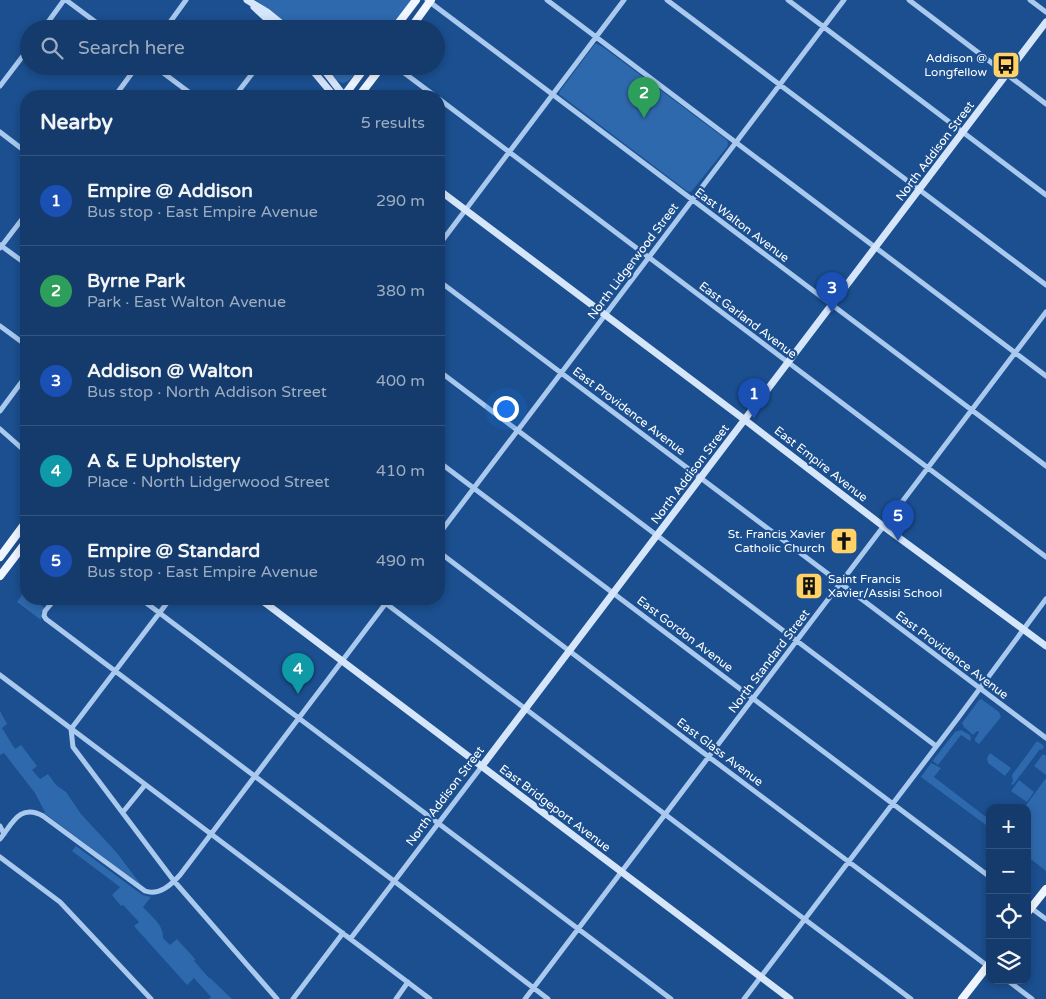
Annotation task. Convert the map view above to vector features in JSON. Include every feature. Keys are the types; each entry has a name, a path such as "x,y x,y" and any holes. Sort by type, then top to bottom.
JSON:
{"main road":[{"path":"401,20 416,0"},
{"path":"416,20 429,1"},
{"path":"348,90 359,75"},
{"path":"364,90 375,75"},
{"path":"0,556 20,530"},
{"path":"0,576 20,550"},
{"path":"1031,906 1046,889"},
{"path":"962,999 986,969"}],"street":[{"path":"50,20 65,0 93,20"},
{"path":"172,20 186,0"},
{"path":"246,0 277,20"},
{"path":"246,0 268,20"},
{"path":"547,0 1046,376"},
{"path":"445,237 624,0"},
{"path":"667,0 1046,285"},
{"path":"788,0 1046,195"},
{"name":"North Lidgerwood Street","path":"445,526 844,0"},
{"path":"909,0 1046,104"},
{"path":"1030,0 1046,12"},
{"name":"East Walton Avenue","path":"429,1 1046,466"},
{"name":"North Addison Street","path":"350,938 570,651 1046,22"},
{"path":"0,86 20,60"},
{"path":"119,90 130,75"},
{"path":"166,75 186,90"},
{"path":"240,90 251,75"},
{"path":"316,75 329,90"},
{"path":"328,75 339,90"},
{"path":"407,75 427,90"},
{"name":"East Garland Avenue","path":"445,104 1046,557"},
{"path":"0,132 20,147"},
{"name":"East Empire Avenue","path":"445,195 883,526 1046,646"},
{"path":"20,222 1,246 20,260"},
{"name":"East Providence Avenue","path":"445,285 1046,738"},
{"name":"North Standard Street","path":"525,999 1046,312"},
{"path":"0,326 20,341"},
{"path":"445,376 936,746"},
{"path":"0,411 20,384"},
{"path":"0,429 20,447"},
{"name":"East Gordon Avenue","path":"445,466 986,874"},
{"name":"East Glass Avenue","path":"445,557 848,862 986,963"},
{"path":"744,999 1046,599"},
{"path":"50,605 45,611 44,616 46,619 548,999"},
{"path":"149,605 671,999"},
{"path":"165,605 71,729 73,746 174,881 277,999"},
{"name":"East Bridgeport Avenue","path":"268,605 790,999"},
{"path":"0,839 20,814 31,811 43,816 147,892 160,891 174,881 211,834 385,605"},
{"path":"393,605 664,815 911,999"},
{"path":"0,675 430,999"},
{"path":"123,812 145,785"},
{"path":"0,826 4,834"},
{"path":"0,857 60,902 151,999"},
{"path":"1031,911 1046,919"},
{"path":"293,999 343,933"},
{"path":"396,999 408,982"},
{"path":"1012,984 1032,999"}],"shaded area":[{"path":"256,0 411,0 396,20 281,20"},
{"path":"595,44 603,47 727,140 727,147 691,192 687,191 559,94"},
{"path":"332,75 354,75 347,82 343,83"},
{"path":"21,605 41,605 45,608 41,613 41,620"},
{"path":"981,699 999,712 1001,717 979,744 975,739 979,732 977,731 973,735 962,723"},
{"path":"0,711 7,724 2,728 15,749 21,745 37,766 32,770 40,779 48,774 56,785 66,792 81,814 117,853 141,885 44,813 35,793 4,753 0,755"},
{"path":"961,730 970,735 970,741 961,735 938,765 933,761 934,759 955,732"},
{"path":"1037,741 1044,747 1042,750 1040,749 1013,785 1011,784 1013,781 1012,775"},
{"path":"990,753 1011,768 1005,776 988,763 987,758"},
{"path":"1043,754 1046,756 1046,775 1034,766"},
{"path":"931,763 941,768 934,777 986,817 986,825 921,777"},
{"path":"1046,778 1046,871 1031,859 1031,804 1027,804"},
{"path":"1019,780 1034,792 1027,802 1011,791"},
{"path":"76,846 137,891 151,897 143,907 159,925 163,938 170,945 177,939 209,978 232,999 209,999 211,997 194,978 187,985 134,926 139,922 112,895 120,887 72,851"}],"place":[{"name":"Addison @ Longfellow","path":"1006,65"},
{"name":"Byrne Park","path":"644,118"},
{"name":"Addison @ Walton","path":"832,313"},
{"name":"Empire @ Addison","path":"754,419"},
{"name":"St. Francis Xavier Catholic Church","path":"844,541"},
{"name":"Empire @ Standard","path":"898,541"},
{"name":"Saint Francis Xavier/Assisi School","path":"809,586"},
{"name":"A & E Upholstery","path":"298,694"}]}
